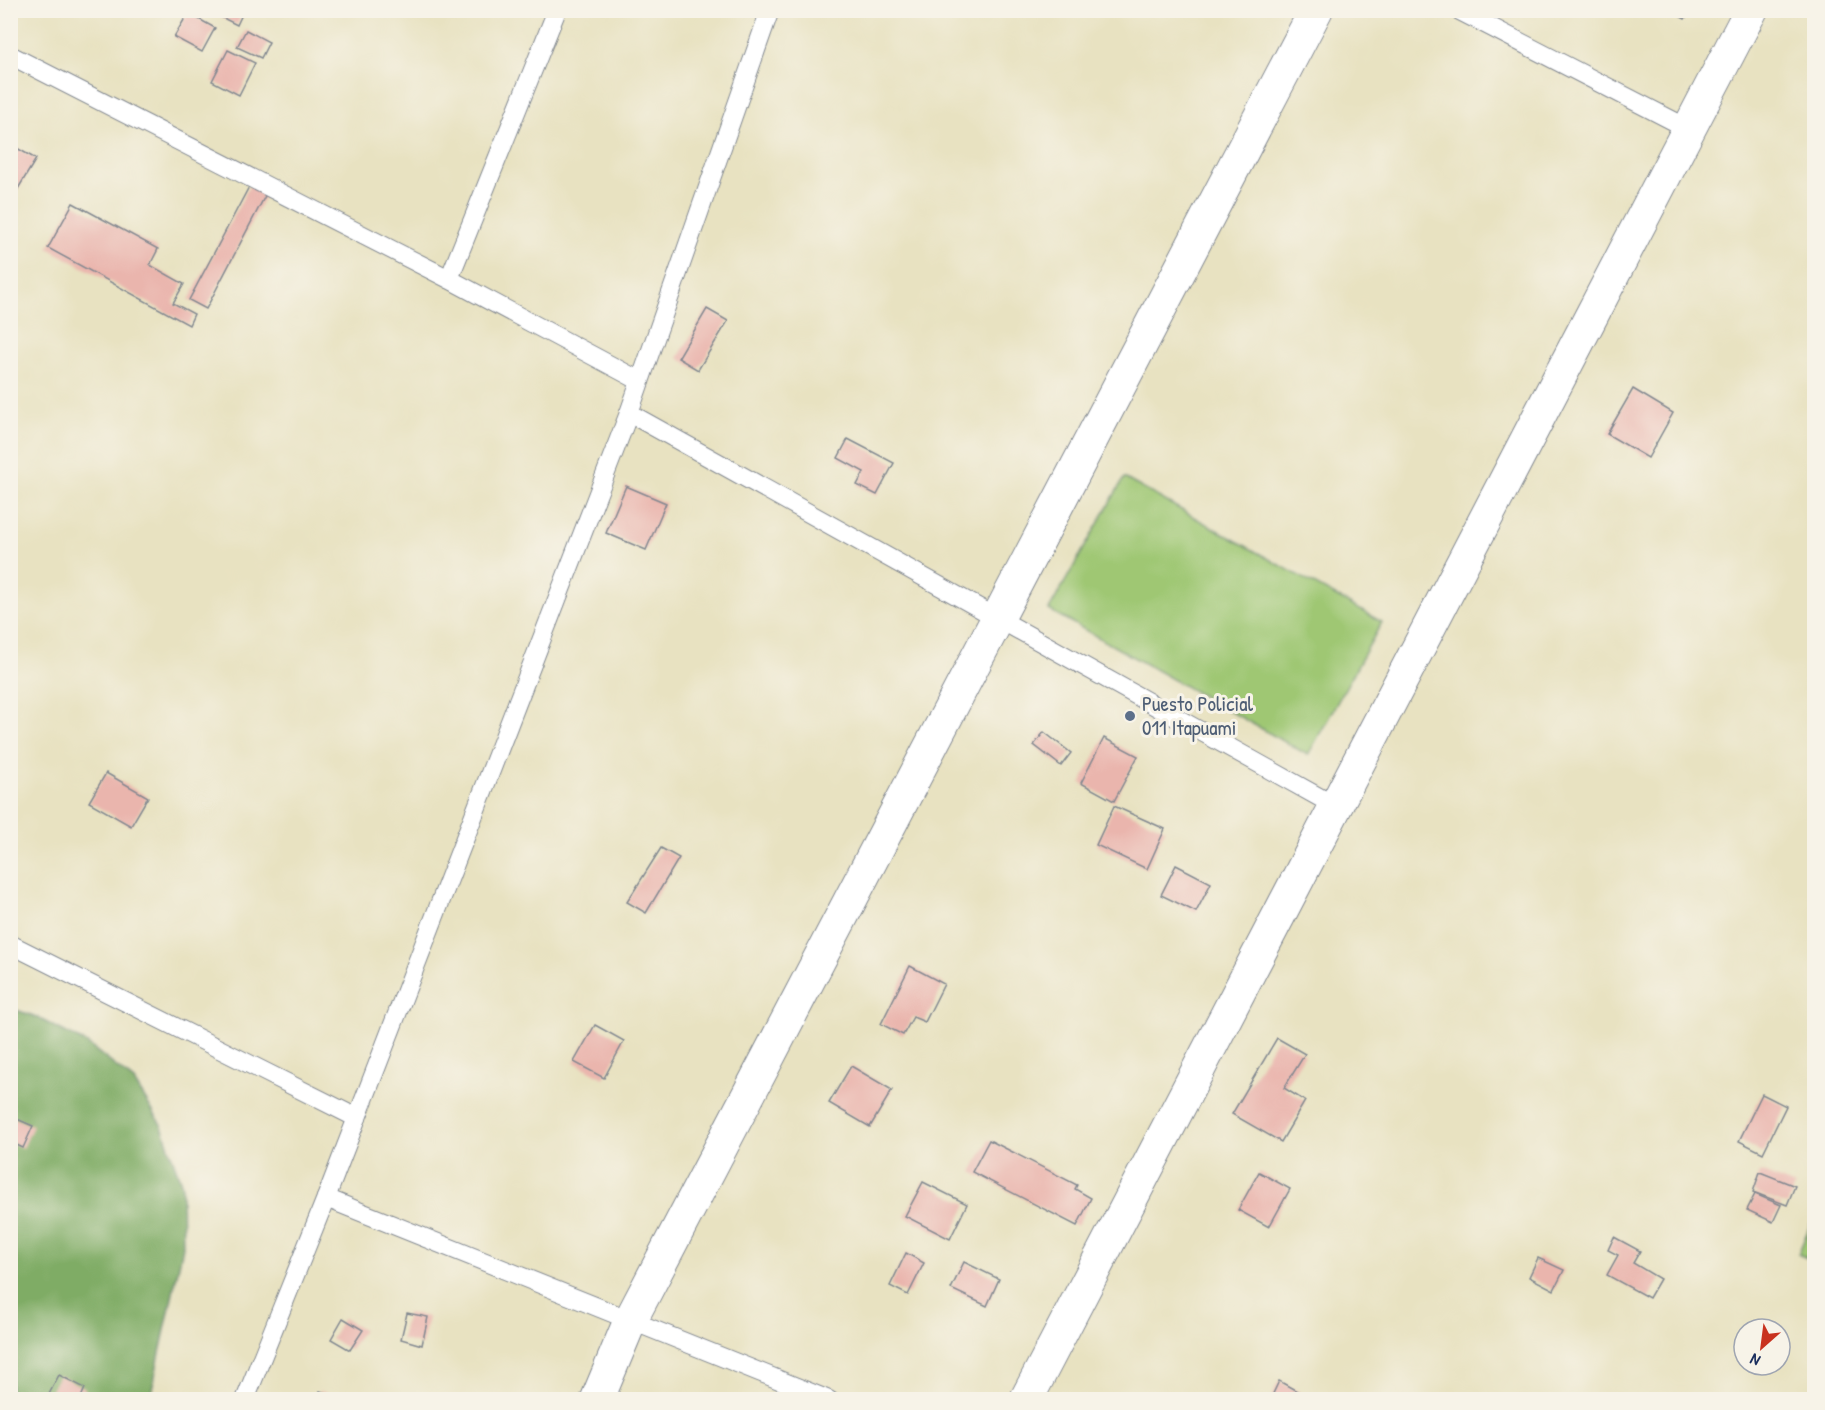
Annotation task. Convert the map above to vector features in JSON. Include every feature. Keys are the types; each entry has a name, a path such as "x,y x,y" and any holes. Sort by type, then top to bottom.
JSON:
{"street":[{"path":"597,1400 630,1321 1316,10"},
{"path":"1026,1400 1751,10"}],"lane":[{"path":"450,279 557,10"},
{"path":"245,1400 326,1198 629,413 770,10"},
{"path":"1458,10 1689,129"},
{"path":"13,59 450,279 640,381"},
{"path":"629,413 1335,806"},
{"path":"10,944 357,1118"},
{"path":"326,1198 829,1400"}],"green space":[{"path":"1124,478 1382,622 1308,755 1049,610"},
{"path":"10,1008 34,1016 86,1043 134,1081 162,1126 182,1186 183,1247 150,1399 11,1399"},
{"path":"1814,1216 1814,1261 1798,1254"}],"building":[{"path":"207,10 244,10 237,25"},
{"path":"1668,10 1690,10 1685,19"},
{"path":"188,13 215,28 202,52 174,37"},
{"path":"246,30 269,42 261,58 237,47"},
{"path":"228,50 255,63 239,95 212,81"},
{"path":"15,147 36,159 10,202 10,155"},
{"path":"251,183 267,192 206,309 189,300"},
{"path":"73,203 158,249 150,265 184,284 173,303 194,314 189,325 48,248"},
{"path":"707,309 728,321 698,370 678,358"},
{"path":"1633,389 1673,413 1648,458 1607,434"},
{"path":"848,439 894,463 877,495 857,485 864,472 838,458"},
{"path":"626,486 666,503 646,550 606,533"},
{"path":"1044,732 1071,753 1061,766 1034,745"},
{"path":"1104,738 1138,756 1114,801 1081,783"},
{"path":"106,773 148,797 131,826 89,802"},
{"path":"1114,806 1165,829 1147,869 1096,845"},
{"path":"661,848 679,858 646,913 627,902"},
{"path":"1176,865 1211,883 1196,912 1161,895"},
{"path":"910,966 944,984 925,1022 913,1017 903,1035 881,1024"},
{"path":"595,1025 624,1041 604,1078 574,1062"},
{"path":"1277,1038 1305,1054 1284,1088 1305,1101 1281,1142 1232,1114"},
{"path":"851,1066 892,1090 870,1127 829,1103"},
{"path":"1762,1094 1786,1106 1763,1153 1739,1141"},
{"path":"10,1116 33,1126 23,1148 10,1142"},
{"path":"989,1140 1077,1185 1075,1189 1091,1198 1077,1226 972,1172"},
{"path":"1259,1172 1290,1189 1269,1227 1238,1210"},
{"path":"1760,1172 1795,1186 1787,1205 1753,1192"},
{"path":"923,1182 967,1204 950,1239 905,1216"},
{"path":"1755,1194 1781,1205 1773,1222 1747,1210"},
{"path":"1614,1237 1640,1251 1633,1263 1660,1279 1649,1298 1607,1275 1618,1255 1608,1250"},
{"path":"906,1253 924,1263 908,1295 890,1286"},
{"path":"1538,1258 1564,1270 1554,1290 1529,1277"},
{"path":"964,1262 999,1279 987,1306 951,1289"},
{"path":"407,1313 428,1317 422,1345 401,1339"},
{"path":"343,1318 363,1330 350,1350 331,1339"},
{"path":"59,1375 85,1388 80,1400 46,1400"},
{"path":"1279,1381 1313,1400 1270,1400"},
{"path":"320,1391 343,1399 343,1400 317,1400"}],"place":[{"name":"Puesto Policial 011 Itapuami","path":"1130,716"}]}
